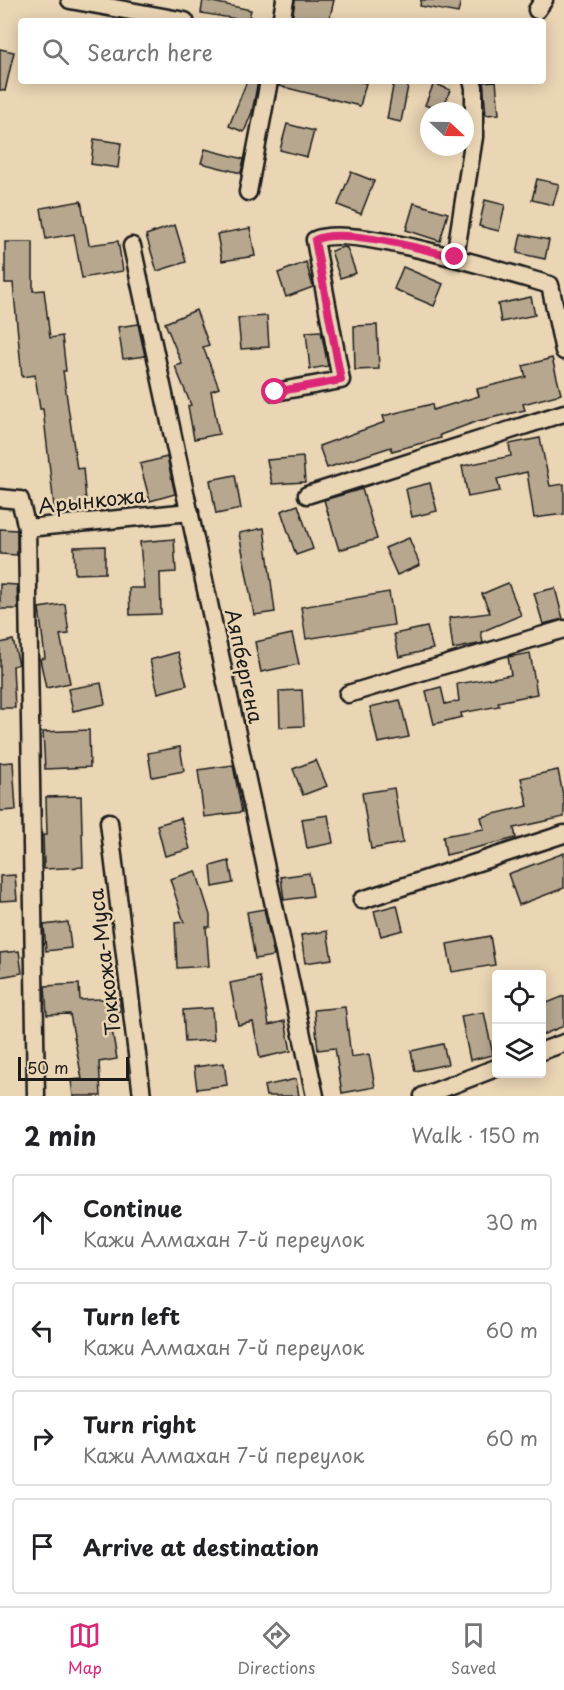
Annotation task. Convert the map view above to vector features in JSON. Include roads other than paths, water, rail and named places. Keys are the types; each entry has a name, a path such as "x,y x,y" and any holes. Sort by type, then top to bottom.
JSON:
{"street":[{"path":"282,18 285,0"},
{"path":"77,1 168,18"},
{"path":"249,192 268,84"},
{"path":"455,257 474,137 473,84"},
{"path":"275,392 341,380 315,240 324,235 386,242 455,257 550,285 564,351"},
{"name":"Аяпбергена","path":"132,246 315,1096"},
{"path":"307,495 564,413"},
{"path":"0,498 20,500 27,528"},
{"name":"Арынкожа","path":"36,1096 27,528 190,512"},
{"path":"348,694 564,629"},
{"name":"Токкожа-Муса","path":"110,822 142,1096"},
{"path":"362,900 564,834"},
{"path":"546,1050 564,1043"},
{"path":"423,1096 492,1070"}]}
